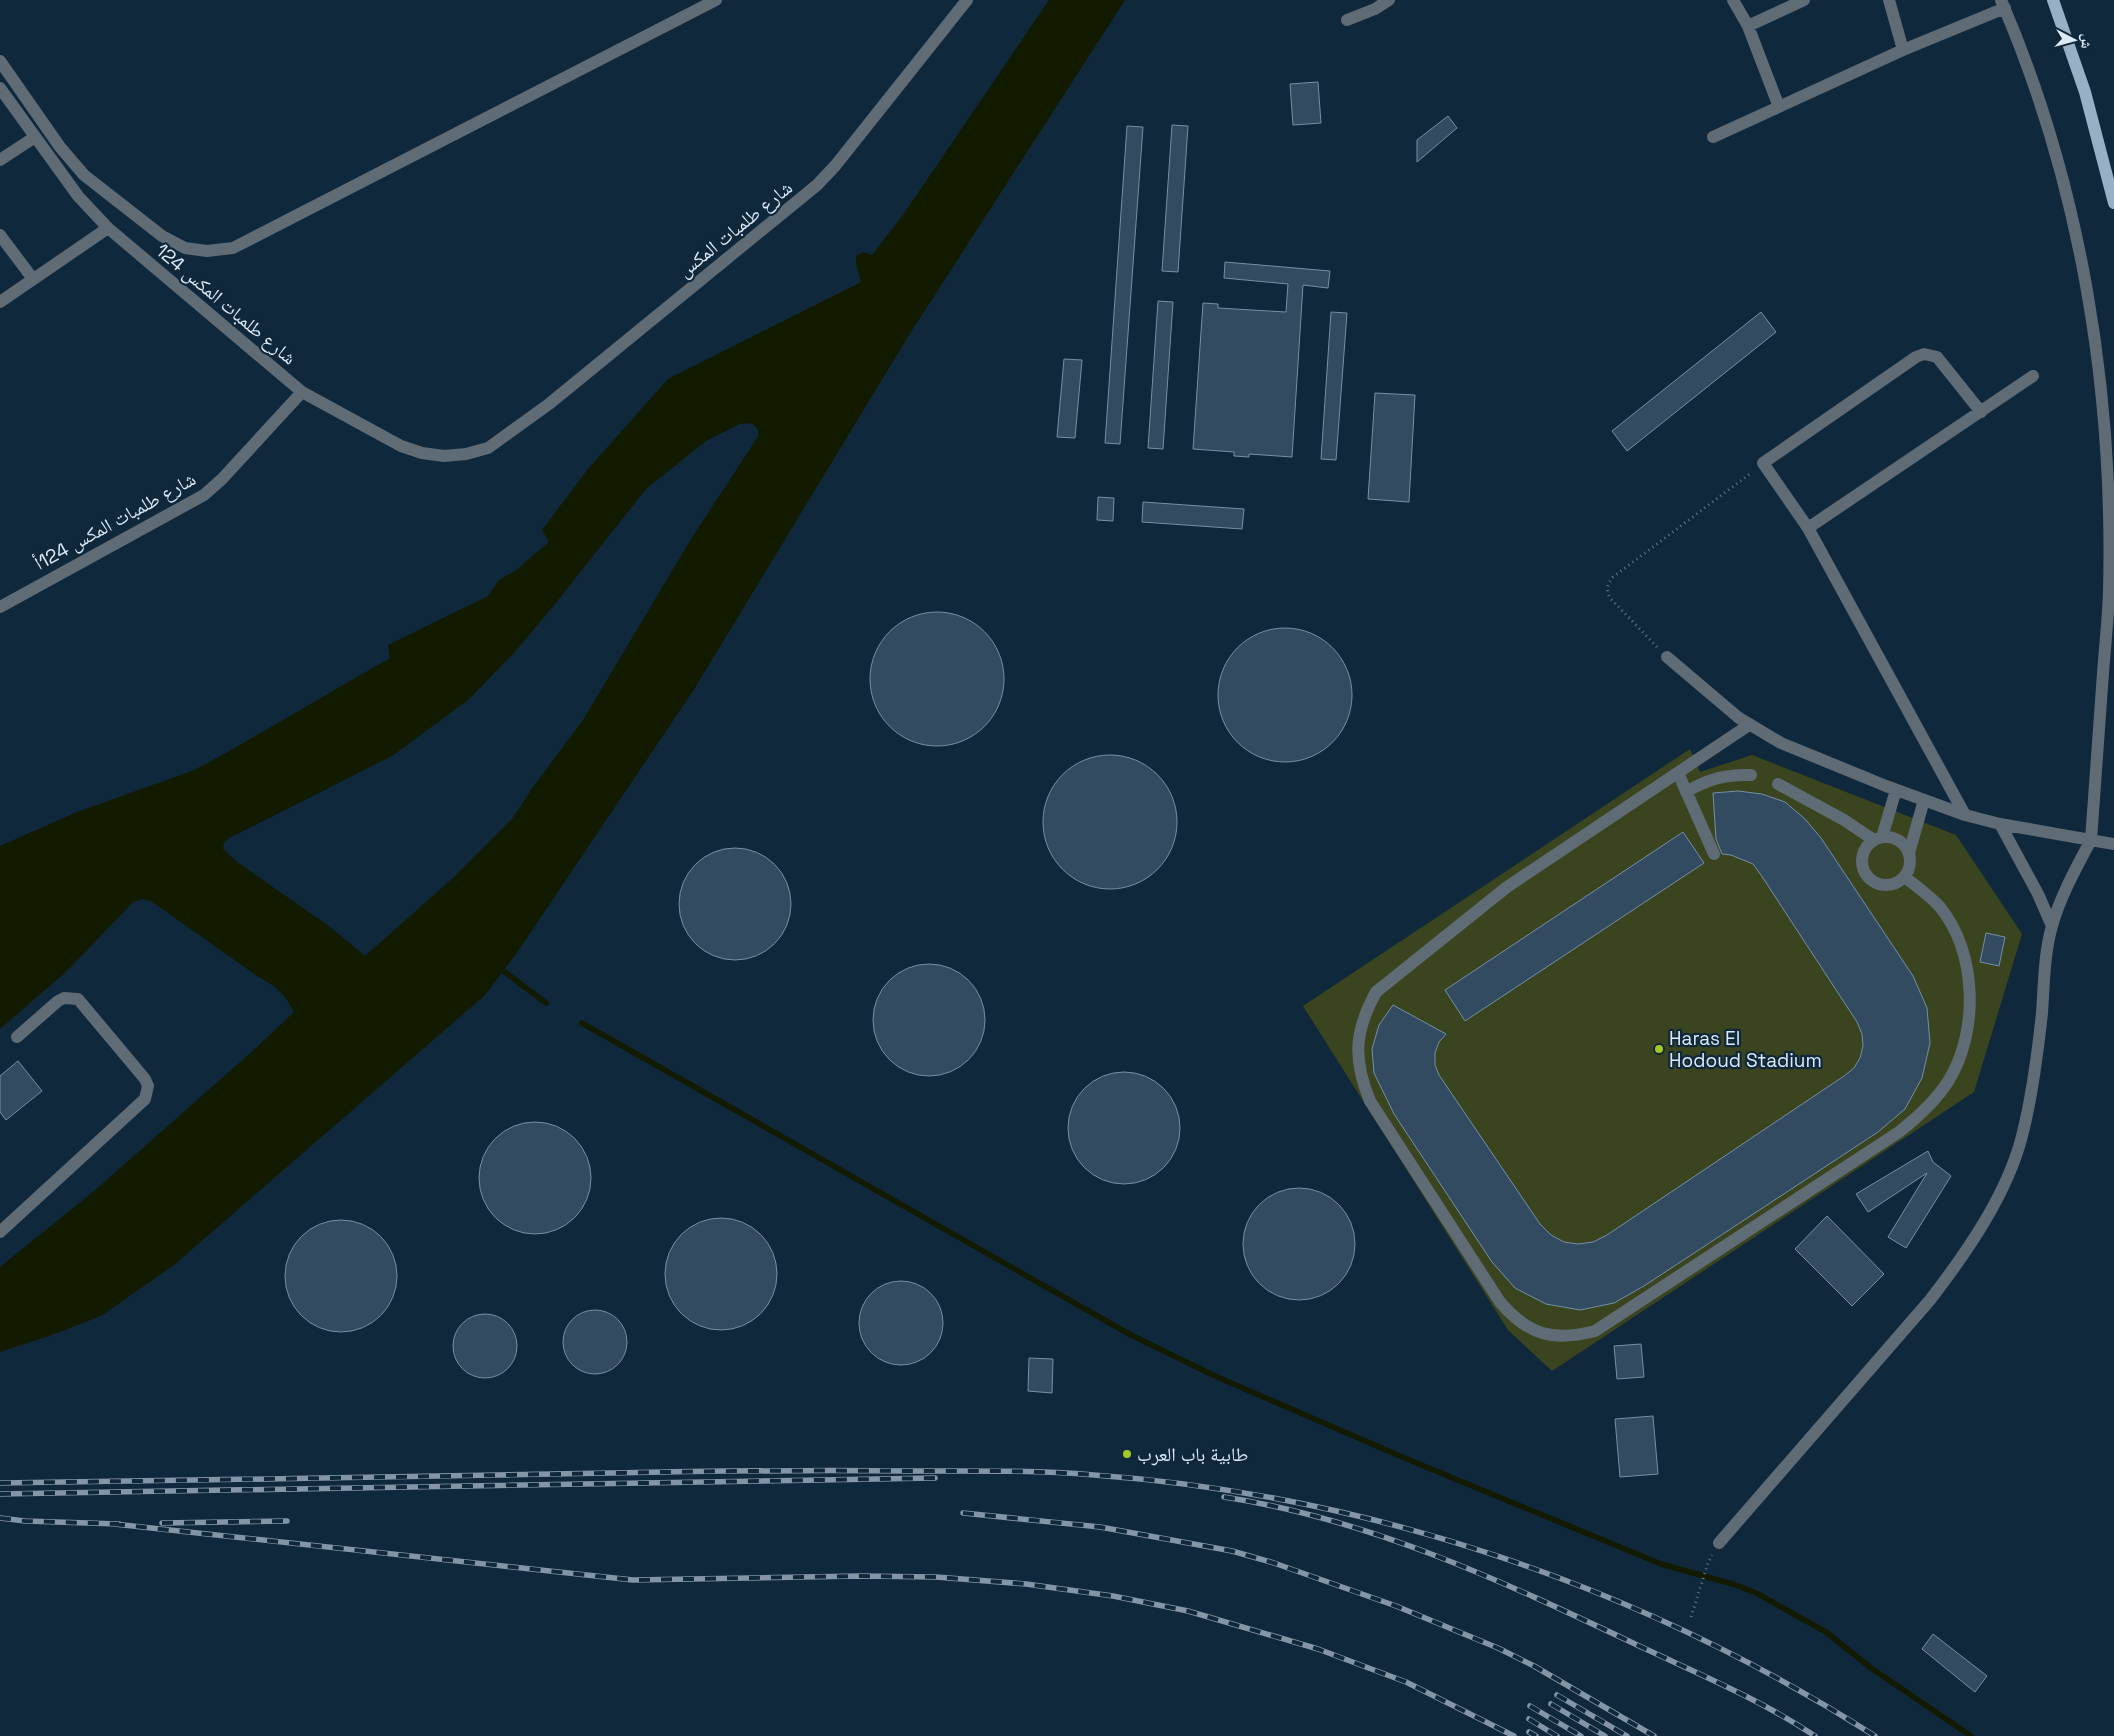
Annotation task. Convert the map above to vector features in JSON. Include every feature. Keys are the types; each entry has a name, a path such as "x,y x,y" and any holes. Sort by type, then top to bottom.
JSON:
{"main road":[{"path":"2053,0 2085,92 2114,203"}],"street":[{"path":"0,61 60,147 84,175 162,236 185,248 207,251 232,248 716,0"},
{"name":"شارع طلمبات المكس","path":"488,448 549,404 817,185 840,160 967,0"},
{"path":"1346,20 1375,9 1388,0"},
{"path":"1734,0 1748,26 1779,107"},
{"path":"1748,26 1804,0"},
{"path":"1890,0 1903,50"},
{"path":"1713,137 2003,4 2046,121 2077,236 2098,354 2108,473 2109,592 2090,840 2072,876 2052,926 2046,958 2040,1032 2023,1132 2012,1170 1954,1269 1930,1300 1719,1543"},
{"name":"شارع طلمبات المكس 124","path":"0,88 78,196 108,228 302,392 401,446 422,453 444,456 466,454 488,448"},
{"path":"0,160 35,137"},
{"path":"0,302 108,228"},
{"path":"0,235 33,279"},
{"path":"1965,815 1808,528 1763,463 1916,357 1924,354 1938,358 1981,412"},
{"path":"1808,528 2033,376"},
{"name":"شارع طلمبات المكس 124أ","path":"0,607 204,495 222,479 302,392"},
{"path":"1667,657 1748,725 1781,743 1896,790 1965,815 2000,824 2114,844"},
{"path":"1748,725 1507,887 1376,992 1365,1013 1359,1034 1357,1057 1361,1080 1370,1101 1500,1302 1514,1318 1532,1330 1552,1336 1574,1337 1594,1332 1899,1132 1927,1109 1949,1080 1964,1046 1970,1010 1968,973 1958,938 1940,907 1905,877"},
{"path":"1678,773 1714,854"},
{"path":"1686,792 1701,783 1717,777 1734,774 1751,775"},
{"path":"1778,784 1878,839 1898,840 1909,853"},
{"path":"1896,790 1878,839 1868,846 1862,861 1868,877 1882,885 1891,885 1905,877 1910,861 1909,853 1924,800"},
{"path":"2000,824 2038,894 2052,926"},
{"path":"0,1232 145,1099 148,1091 145,1079 78,1000 64,998 58,1001 17,1037"}],"path":[{"path":"1667,657 1610,598 1607,590 1609,583 1614,577 1763,463"},
{"path":"1691,1617 1708,1563"}],"green space":[{"name":"Haras El Hodoud Stadium","path":"1690,749 1700,772 1752,755 1956,835 2022,934 1974,1092 1552,1371 1508,1330 1303,1006"}],"shaded area":[{"path":"1049,0 1125,0 909,335 693,691 516,954 485,995 174,1265 101,1316 0,1352 0,1267 93,1192 294,1012 283,995 269,983 151,901 142,899 133,902 68,970 0,1029 0,846 77,812 192,771 390,658 388,645 488,596 499,580 515,571 549,542 542,530 588,469 668,379 861,282 856,256 863,252 872,255 903,215","holes":["752,423 757,428 759,435 693,536 583,720 533,787 512,819 452,879 365,956 330,927 236,861 223,849 224,843 229,838 392,756 468,700 513,654 646,489 706,441 740,424"]}],"building":[{"path":"1318,82 1321,123 1293,125 1290,84"},
{"path":"1448,116 1457,128 1417,162 1417,140"},
{"path":"1172,125 1188,126 1178,272 1162,271"},
{"path":"1127,126 1143,127 1120,444 1105,443"},
{"path":"1225,262 1330,271 1328,288 1303,285 1292,457 1249,454 1249,457 1234,456 1234,452 1193,449 1203,303 1218,304 1218,308 1286,312 1288,284 1224,278"},
{"path":"1158,301 1173,302 1163,449 1148,448"},
{"path":"1331,312 1347,313 1336,460 1321,459"},
{"path":"1761,312 1776,332 1627,451 1612,431"},
{"path":"1064,359 1082,360 1075,438 1057,437"},
{"path":"1375,393 1415,395 1409,502 1368,499"},
{"path":"1098,497 1114,498 1113,521 1097,520"},
{"path":"1143,502 1244,509 1242,529 1142,522"},
{"path":"937,612 963,617 985,631 999,653 1004,679 999,705 985,727 963,741 937,746 911,741 889,727 875,705 870,679 875,653 889,631 911,617"},
{"path":"1285,628 1311,633 1333,647 1347,669 1352,695 1347,721 1333,743 1311,757 1285,762 1259,757 1237,743 1223,721 1218,695 1223,669 1237,647 1259,633"},
{"path":"1110,755 1136,760 1158,774 1172,796 1177,822 1172,848 1158,870 1136,884 1110,889 1084,884 1062,870 1048,848 1043,822 1048,796 1062,774 1084,760"},
{"path":"1738,791 1762,794 1785,802 1805,819 1821,838 1913,976 1927,1008 1930,1043 1922,1078 1905,1109 1878,1132 1644,1286 1614,1303 1580,1310 1546,1304 1515,1288 1492,1262 1394,1114 1374,1073 1372,1049 1379,1025 1393,1005 1446,1034 1439,1042 1435,1053 1435,1065 1439,1075 1540,1224 1551,1235 1564,1242 1578,1244 1593,1242 1607,1235 1844,1076 1854,1068 1860,1058 1863,1046 1862,1034 1857,1022 1761,875 1753,864 1731,855 1722,854 1716,839 1713,793"},
{"path":"1683,832 1704,863 1465,1021 1445,990"},
{"path":"735,848 757,852 775,864 787,882 791,904 787,926 775,944 757,956 735,960 713,956 695,944 683,926 679,904 683,882 695,864 713,852"},
{"path":"1986,933 2005,937 1999,966 1980,962"},
{"path":"929,964 951,968 969,980 981,998 985,1020 981,1042 969,1060 951,1072 929,1076 907,1072 889,1060 877,1042 873,1020 877,998 889,980 907,968"},
{"path":"18,1061 42,1091 6,1120 0,1112 0,1076"},
{"path":"1124,1072 1146,1076 1164,1088 1176,1106 1180,1128 1176,1150 1164,1168 1146,1180 1124,1184 1102,1180 1084,1168 1072,1150 1068,1128 1072,1106 1084,1088 1102,1076"},
{"path":"535,1122 557,1126 575,1138 587,1156 591,1178 587,1200 575,1218 557,1230 535,1234 513,1230 495,1218 483,1200 479,1178 483,1156 495,1138 513,1126"},
{"path":"1928,1151 1933,1162 1951,1176 1906,1248 1888,1237 1927,1173 1868,1212 1856,1194"},
{"path":"1299,1188 1321,1192 1339,1204 1351,1222 1355,1244 1351,1266 1339,1284 1321,1296 1299,1300 1277,1296 1259,1284 1247,1266 1243,1244 1247,1222 1259,1204 1277,1192"},
{"path":"1827,1216 1884,1274 1852,1306 1795,1249"},
{"path":"721,1218 742,1222 761,1234 773,1253 777,1274 773,1295 761,1314 742,1326 721,1330 700,1326 681,1314 669,1295 665,1274 669,1253 681,1234 700,1222"},
{"path":"341,1220 363,1224 381,1236 393,1254 397,1276 393,1298 381,1316 363,1328 341,1332 319,1328 301,1316 289,1298 285,1276 289,1254 301,1236 319,1224"},
{"path":"901,1281 917,1284 931,1293 940,1307 943,1323 940,1339 931,1353 917,1362 901,1365 885,1362 871,1353 862,1339 859,1323 862,1307 871,1293 885,1284"},
{"path":"589,1310 601,1310 618,1319 625,1330 627,1342 625,1354 618,1365 601,1374 589,1374 577,1369 568,1360 563,1348 563,1336 568,1324 577,1315"},
{"path":"479,1314 491,1314 508,1323 515,1334 517,1346 515,1358 508,1369 491,1378 479,1378 467,1373 458,1364 453,1352 453,1340 458,1328 467,1319"},
{"path":"1641,1344 1644,1377 1617,1379 1614,1346"},
{"path":"1029,1358 1053,1359 1052,1393 1028,1391"},
{"path":"1653,1416 1658,1474 1620,1477 1615,1419"},
{"path":"1933,1634 1987,1676 1975,1692 1922,1649"}],"waterway":[{"path":"498,967 546,1003"},
{"path":"582,1023 1129,1334 1215,1376 1407,1459 1661,1564 1736,1585 1756,1593 1826,1632 1871,1668 1971,1736"}],"railway":[{"path":"0,1483 722,1471 979,1471 1071,1473 1197,1486 1300,1503 1401,1527 1501,1557 1598,1593 1693,1635 1786,1683 1875,1736"},
{"path":"0,1494 935,1478"},
{"path":"1224,1497 1278,1507 1331,1520 1434,1555 1484,1575 1726,1686 1815,1736"},
{"path":"963,1513 1100,1527 1232,1551 1274,1563 1396,1606 1498,1648 1534,1666 1654,1736"},
{"path":"0,1518 25,1521 119,1524"},
{"path":"162,1523 287,1521"},
{"path":"114,1524 633,1580 860,1576 936,1577 1026,1584 1113,1596 1188,1611 1318,1649 1406,1682 1514,1736"},
{"path":"1557,1695 1627,1736"},
{"path":"1551,1704 1605,1736"},
{"path":"1530,1706 1581,1736"},
{"path":"1529,1719 1557,1736"},
{"path":"1529,1732 1536,1736"}],"place":[{"name":"Haras El Hodoud Stadium","path":"1659,1049"},
{"name":"طابية باب العرب","path":"1127,1454"}]}
